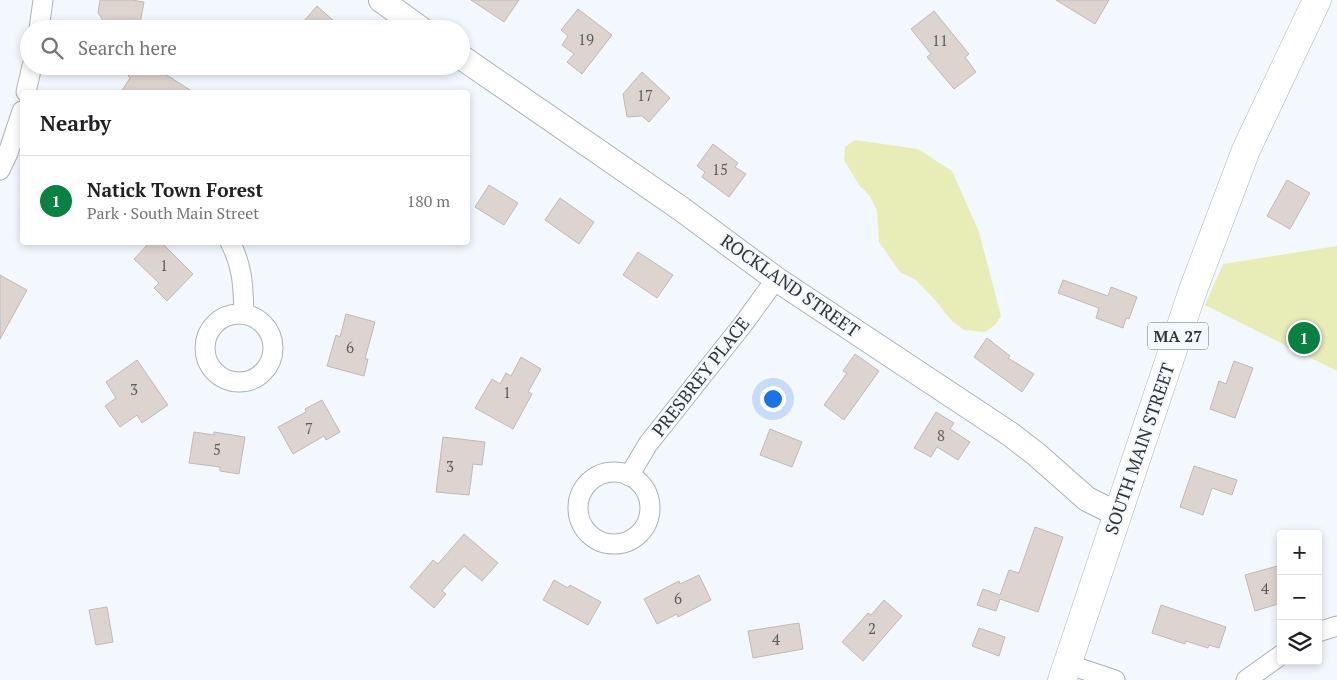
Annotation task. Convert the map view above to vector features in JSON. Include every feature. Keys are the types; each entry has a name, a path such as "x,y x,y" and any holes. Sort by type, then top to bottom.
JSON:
{"main road":[{"name":"SOUTH MAIN STREET","path":"1065,672 1193,290 1246,150 1317,0"}],"street":[{"path":"40,20 43,0"},
{"path":"381,0 409,20"},
{"name":"ROCKLAND STREET","path":"470,63 680,208 776,279 1010,434 1087,499 1118,514"},
{"path":"26,90 30,75"},
{"path":"0,170 20,117"},
{"path":"232,245 239,259 243,285 244,313"},
{"name":"PRESBREY PLACE","path":"629,476 648,444 744,324 776,279"},
{"path":"1322,631 1337,626"},
{"path":"1246,680 1277,658"},
{"path":"1065,672 1114,680"}],"green space":[{"path":"855,140 918,149 952,171 979,232 1001,316 995,325 985,332 964,330 951,320 916,280 900,272 879,242 877,210 869,195 859,185 844,160 845,147"},
{"path":"1337,246 1337,371 1205,305 1223,264"}],"building":[{"path":"100,0 144,2 141,20 103,20 98,13"},
{"path":"471,0 519,0 504,22"},
{"path":"1056,0 1109,0 1095,24"},
{"path":"317,6 333,20 305,20"},
{"path":"578,9 612,35 582,74 567,62 574,54 562,45 568,36 561,30"},
{"path":"934,11 969,54 965,57 976,72 954,89 927,57 931,54 911,29"},
{"path":"642,72 670,98 649,122 642,116 627,117 623,94"},
{"path":"167,75 190,90 122,90 130,78 128,76"},
{"path":"713,144 738,163 735,167 746,174 729,197 702,177 705,172 697,166"},
{"path":"1287,180 1310,193 1290,229 1267,216"},
{"path":"489,185 518,203 504,225 475,207"},
{"path":"560,198 594,222 579,244 545,220"},
{"path":"147,245 164,245 193,274 167,301 154,288 159,283 134,259"},
{"path":"638,252 673,275 657,298 623,275"},
{"path":"0,275 27,290 0,339"},
{"path":"1063,280 1108,296 1111,287 1137,297 1129,319 1126,318 1123,328 1096,318 1099,308 1058,293"},
{"path":"346,314 375,322 365,359 368,359 364,376 327,366 336,335 340,337"},
{"path":"987,338 1010,356 1008,358 1034,374 1022,392 974,357"},
{"path":"855,354 879,371 844,420 824,405 847,373 843,371"},
{"path":"521,357 541,369 528,392 532,394 513,429 475,408 492,379 500,384 506,373 511,376"},
{"path":"137,360 168,405 142,423 137,415 120,427 105,406 116,398 106,382"},
{"path":"1234,361 1253,368 1235,418 1210,409 1219,381 1226,384"},
{"path":"322,400 340,432 326,440 324,436 293,454 278,427 306,412 305,409"},
{"path":"936,412 954,423 950,429 970,442 958,460 937,447 931,457 914,448"},
{"path":"770,429 802,442 792,467 760,455"},
{"path":"194,432 214,435 214,432 245,437 239,474 220,471 220,467 189,463"},
{"path":"443,437 485,442 482,465 473,464 469,495 436,492"},
{"path":"1194,466 1237,480 1232,495 1212,488 1203,515 1180,507"},
{"path":"1035,527 1063,537 1038,612 1000,599 996,611 977,605 983,589 1000,595 1009,570 1019,573"},
{"path":"464,534 498,563 482,581 464,566 442,591 446,594 434,608 410,587 433,560 438,564"},
{"path":"1277,566 1277,604 1255,611 1245,575"},
{"path":"699,575 711,600 678,617 677,614 657,624 644,599 679,581 680,584"},
{"path":"554,580 568,588 570,585 601,602 588,625 543,600"},
{"path":"884,600 902,616 863,661 842,642 868,613 871,615"},
{"path":"1161,605 1226,627 1219,648 1209,645 1208,648 1186,641 1185,644 1152,633"},
{"path":"107,607 113,642 96,645 89,610"},
{"path":"799,623 803,649 753,658 748,631"},
{"path":"979,628 1005,637 999,656 972,646"}],"place":[{"name":"Natick Town Forest","path":"1304,338"}]}
